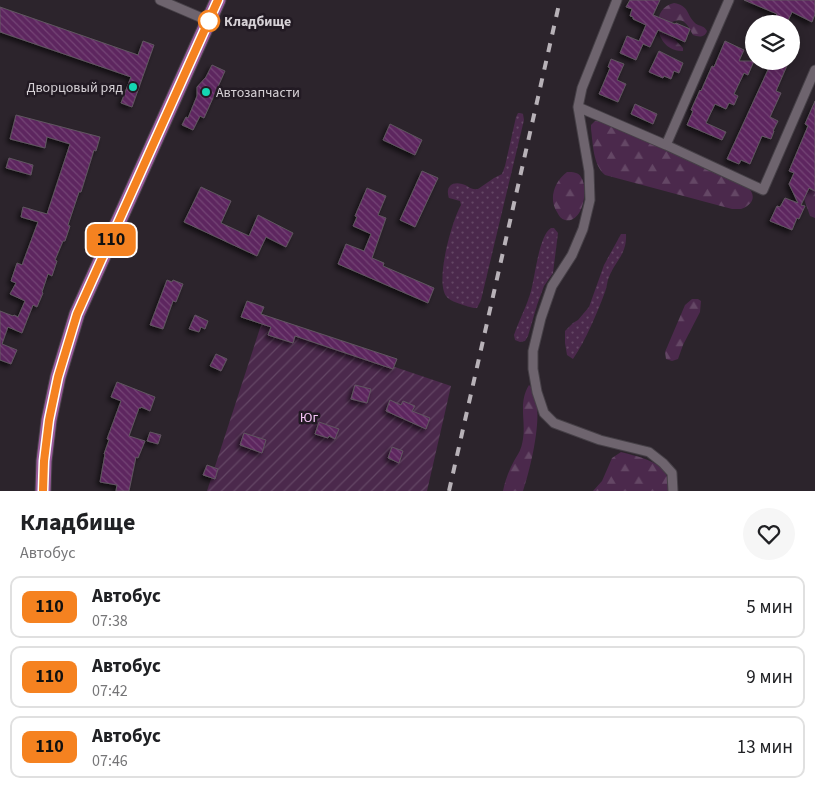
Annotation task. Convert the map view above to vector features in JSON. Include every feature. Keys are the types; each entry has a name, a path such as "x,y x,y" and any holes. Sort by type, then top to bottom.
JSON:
{"main road":[{"path":"43,491 44,461 49,420 58,377 77,314 218,0"}],"street":[{"path":"160,0 209,21"},
{"path":"617,0 582,88 578,107 589,170 590,200 583,230 572,255 552,286 541,318 534,351 533,368 536,392 544,413 554,423 600,440 649,452 663,462 672,473 674,491"},
{"path":"666,145 729,0"},
{"path":"578,107 763,190 815,70"}],"green space":[{"path":"674,3 685,8 694,22 704,27 707,31 703,36 697,36 693,35 682,21 670,23 669,33 683,48 683,51 674,50 666,45 658,30 660,13"},
{"path":"518,113 523,114 524,120 481,300 477,308 459,304 446,296 443,288 442,277 446,250 453,224 461,205 460,201 449,198 448,191 450,186 455,183 478,189 502,174"},
{"path":"595,121 606,121 746,186 752,192 753,199 749,205 741,209 732,209 605,175 598,166 594,154 591,125"},
{"path":"567,172 580,175 584,189 583,204 576,217 571,220 562,219 559,216 553,201 556,185"},
{"path":"815,172 815,218 810,216 803,196"},
{"path":"551,228 554,228 558,233 553,273 544,286 528,336 525,341 520,342 515,340 514,335 533,285 540,247"},
{"path":"621,234 626,234 625,247 609,277 591,326 573,359 567,355 565,331 589,307 604,265"},
{"path":"692,299 701,301 700,312 678,359 672,361 666,359 665,352 685,305"},
{"name":"Юг","path":"262,322 451,386 427,491 207,491"},
{"path":"529,385 537,406 536,437 530,468 523,491 503,491 512,464 520,451 522,443 524,432 523,405"},
{"path":"621,452 646,459 661,467 669,481 669,491 593,491 602,481 612,458"}],"building":[{"path":"630,0 660,0 653,15 690,29 685,42 658,30 650,47 643,44 636,60 620,53 627,36 639,41 646,25 630,16 632,9 626,7"},
{"path":"744,0 815,0 815,14 812,22 792,12 791,15 777,14"},
{"path":"0,7 138,55 143,41 154,45 132,107 121,103 131,77 0,32"},
{"path":"725,41 744,50 739,61 745,61 745,70 750,70 748,75 744,73 734,94 738,96 734,105 729,103 726,109 715,104 706,123 726,132 722,140 687,125 700,90 712,66 714,67"},
{"path":"659,51 683,63 679,73 674,71 671,79 649,72"},
{"path":"611,59 624,64 617,80 626,84 618,102 599,94 610,68 608,67"},
{"name":"Автозапчасти","path":"212,65 225,71 204,118 200,116 193,130 182,125 186,117 188,118 197,96 197,87 206,77"},
{"path":"768,70 785,70 776,91 781,93 770,117 778,121 771,139 762,136 750,164 741,160 739,164 727,159"},
{"path":"815,101 815,191 809,188 801,205 805,206 792,230 770,221 777,206 780,207 785,198 798,203 789,184 794,173 789,171 808,126 805,124"},
{"path":"635,104 657,114 653,124 631,114"},
{"path":"16,115 100,137 81,192 79,192 68,225 70,226 65,241 63,241 55,260 57,261 52,276 48,274 37,307 33,305 22,333 8,327 2,344 17,350 11,364 0,360 0,311 18,317 25,301 10,294 16,283 11,281 17,263 22,265 38,222 21,217 23,207 47,214 70,144 47,137 45,148 10,139"},
{"path":"390,124 422,140 415,155 383,140"},
{"path":"9,158 33,165 31,175 6,168"},
{"path":"422,171 438,178 415,227 400,220"},
{"path":"201,187 231,201 221,223 249,236 258,215 293,233 286,247 266,237 257,256 184,222"},
{"path":"367,188 386,196 378,215 386,218 372,258 384,263 383,266 434,288 428,303 338,264 346,244 364,251 371,234 353,226 357,217 355,216"},
{"path":"167,280 183,284 176,302 173,301 163,329 150,325"},
{"path":"247,301 264,307 261,314 397,359 393,369 295,336 293,343 268,335 271,327 241,317"},
{"path":"195,315 208,321 205,329 201,327 199,332 189,329"},
{"path":"216,354 227,359 221,371 210,366"},
{"path":"117,382 155,397 150,411 139,408 129,436 145,441 138,458 136,457 129,491 116,491 117,485 100,482 104,454 109,440 107,439 121,401 111,397"},
{"path":"355,385 371,389 367,403 351,399"},
{"path":"390,400 401,405 403,401 415,406 412,411 430,418 426,429 386,411"},
{"path":"319,422 339,429 335,439 315,434"},
{"path":"150,432 161,435 158,444 147,441"},
{"path":"244,433 266,440 262,453 240,445"},
{"path":"392,447 403,451 399,463 388,458"},
{"path":"207,465 218,469 215,479 203,475"}],"railway":[{"path":"449,491 560,0"}],"bus line":[{"name":"110","path":"43,491 44,461 49,420 58,377 77,314 218,0"}],"place":[{"name":"Кладбище","path":"209,21"},
{"name":"Дворцовый ряд","path":"133,87"},
{"name":"Автозапчасти","path":"206,92"}]}
